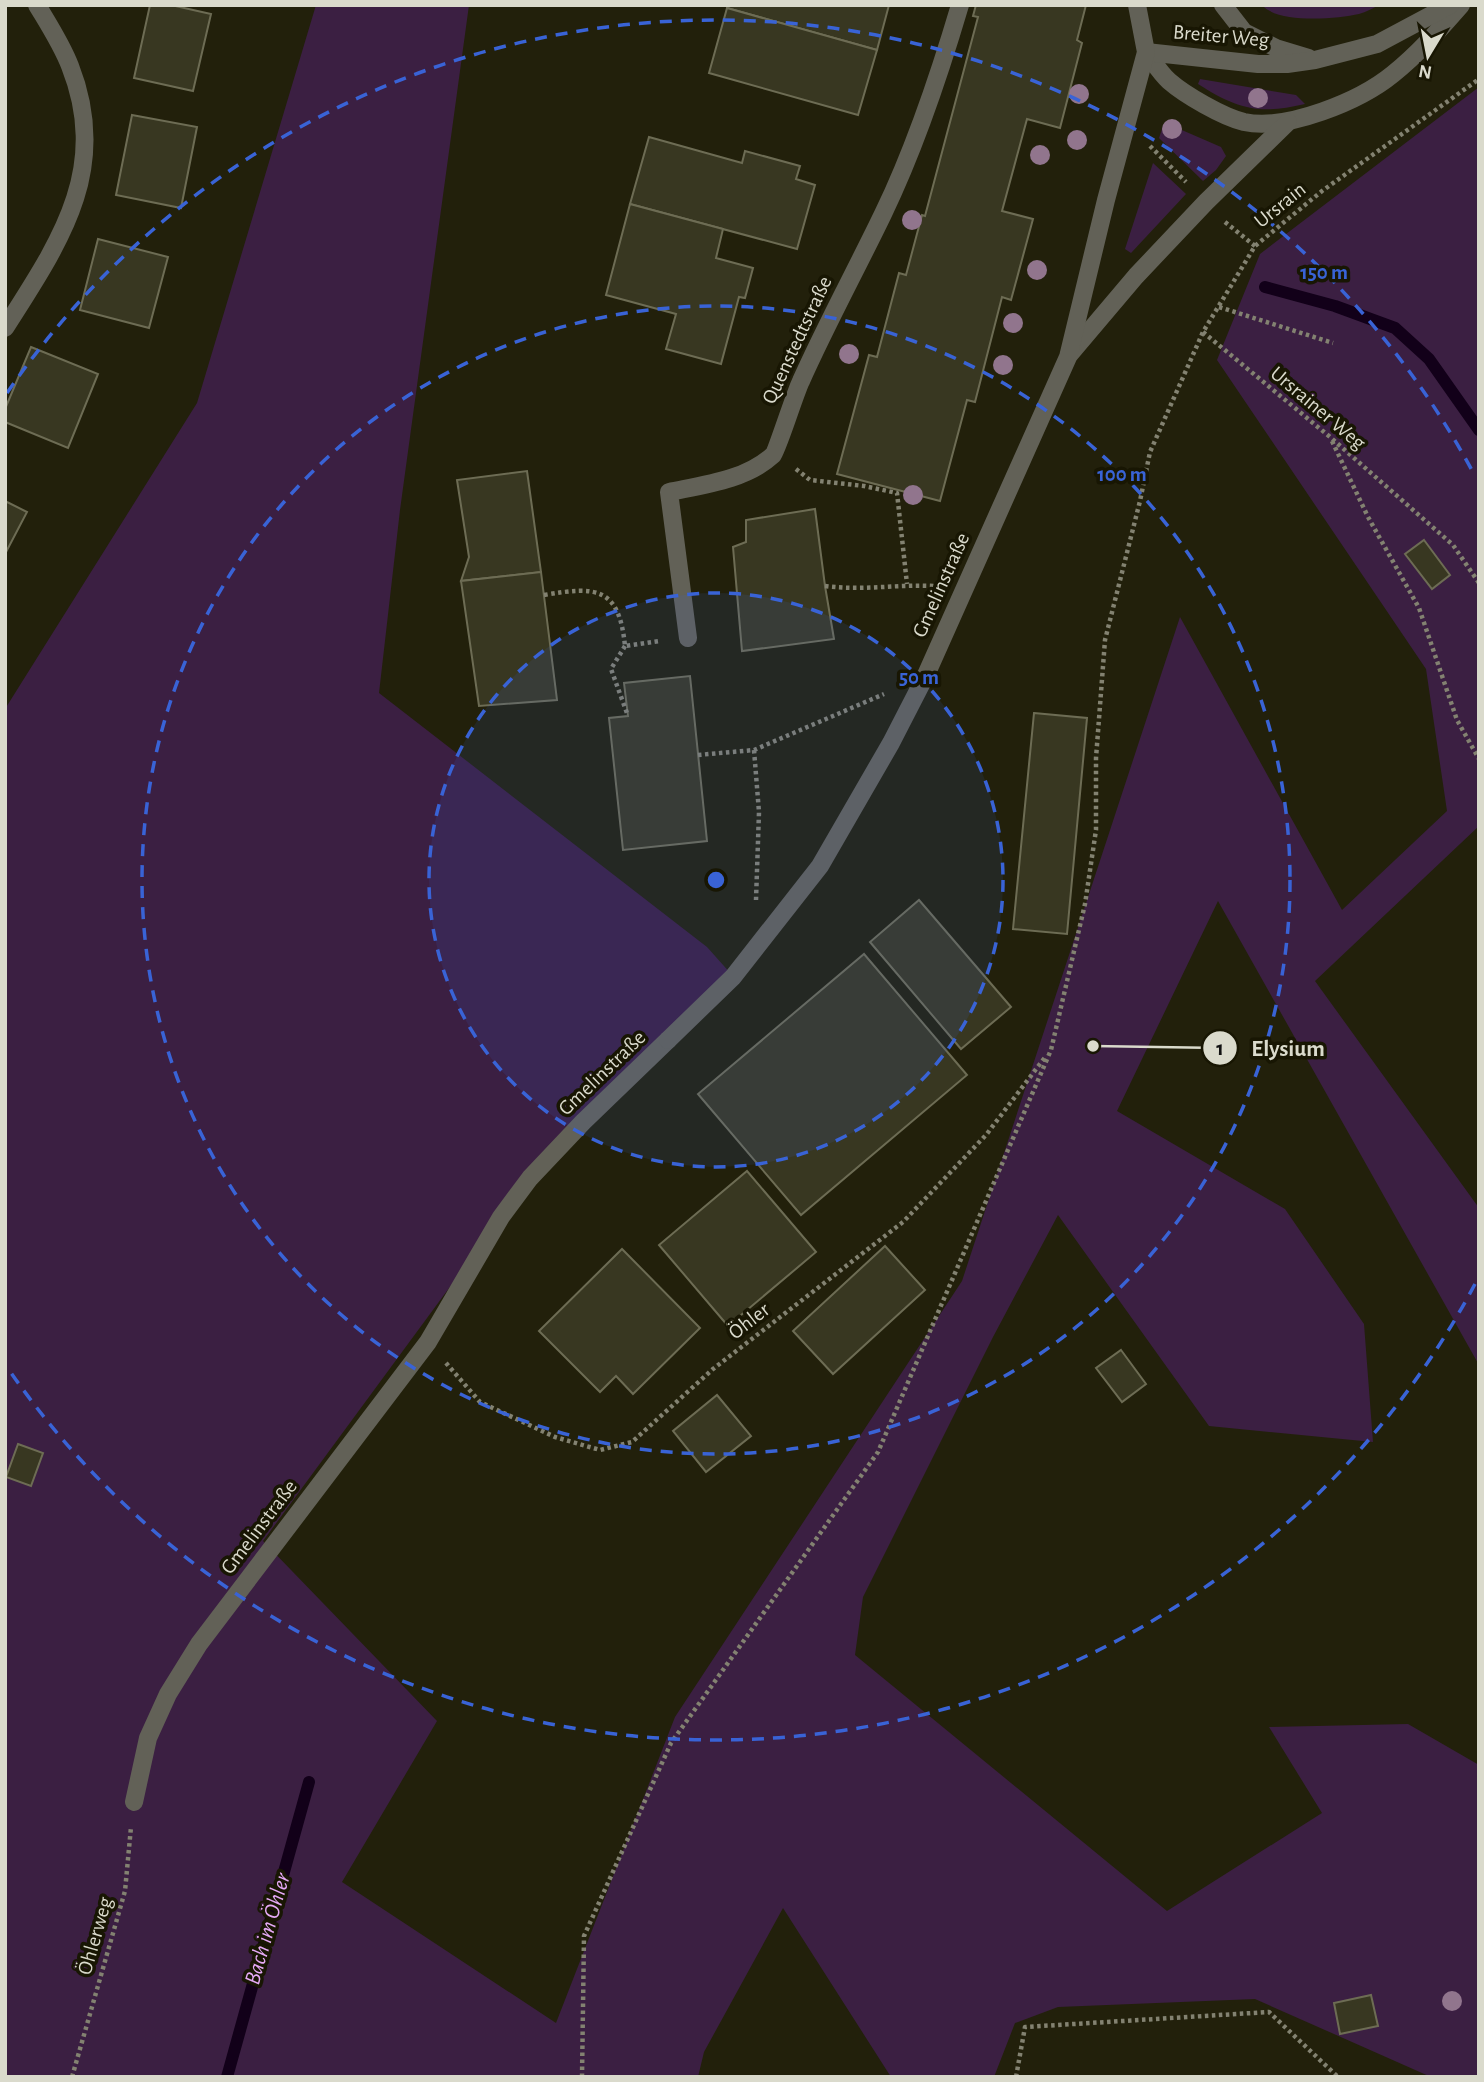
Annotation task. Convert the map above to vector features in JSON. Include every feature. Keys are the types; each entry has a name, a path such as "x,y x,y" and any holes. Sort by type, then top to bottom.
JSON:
{"street":[{"path":"5,328 55,249 83,173 86,143 71,68 37,5"},
{"name":"Quenstedtstraße","path":"688,638 669,492 717,482 756,468 775,453 800,382 894,189 933,89 960,5"},
{"name":"Gmelinstraße","path":"134,1802 148,1738 168,1694 199,1643 428,1342 501,1217 530,1178 583,1122 733,977 820,866 891,743 926,675 1068,357 1146,52 1137,5"},
{"path":"1223,5 1244,32 1276,48 1315,60"},
{"name":"Breiter Weg","path":"1146,52 1258,64 1315,60 1377,44 1450,5"},
{"name":"Breiter Weg","path":"1146,52 1167,80 1197,101 1244,122 1288,122 1330,108 1363,93 1392,75 1436,34 1461,5"},
{"name":"Gmelinstraße","path":"1068,357 1136,275 1288,122"}],"path":[{"name":"Ursrain","path":"1224,221 1255,246 1322,191 1479,79"},
{"path":"1156,151 1194,188"},
{"path":"582,2077 584,1936 671,1744 878,1452 1051,1050 1085,904 1096,830 1096,758 1105,640 1150,452 1203,332 1255,246"},
{"path":"1219,307 1333,343"},
{"name":"Ursrainer Weg","path":"1203,332 1330,437 1453,545 1479,583"},
{"path":"1330,437 1368,517 1419,608 1458,720 1479,759"},
{"path":"810,480 897,493 908,584 852,589 825,586"},
{"path":"544,595 591,590 611,601 622,620 625,646 611,669 628,716"},
{"path":"625,646 688,638"},
{"path":"698,755 754,750 926,675"},
{"path":"754,750 760,811 756,905"},
{"name":"Öhler","path":"428,1342 480,1402 555,1437 600,1450 632,1442 713,1369 903,1222 986,1135 1051,1050"},
{"name":"Öhlerweg","path":"72,2077 125,1891 134,1802"},
{"path":"1017,2077 1025,2027 1269,2012 1338,2077"}],"shaded area":[{"path":"316,5 469,5 400,510 379,693 707,947 732,975 530,1178 263,1541 437,1721 342,1882 556,2023 675,1717 962,1281 1180,617 1342,910 1447,811 1426,669 1217,360 1260,254 1479,87 1479,826 1315,981 1479,1208 1479,1365 1218,901 1117,1111 1285,1209 1364,1324 1373,1442 1209,1426 1058,1215 993,1337 863,1597 855,1655 1167,1911 1322,1813 1269,1727 1408,1724 1479,1765 1479,2077 1431,2077 1255,1999 1058,2007 1015,2023 994,2077 891,2077 783,1908 704,2052 698,2077 5,2077 5,709 197,403"},
{"path":"1262,5 1379,5 1359,14 1294,18 1270,11"},
{"path":"1200,79 1296,95 1305,104 1274,109 1249,108 1198,84"},
{"path":"1168,124 1221,147 1226,156 1216,170 1203,181 1159,138 1163,126"},
{"path":"1153,163 1186,194 1131,253 1125,249"}],"building":[{"path":"150,5 171,5 211,14 193,91 134,78"},
{"path":"727,5 889,5 877,50 727,8"},
{"path":"976,5 1086,5 1077,40 1082,43 1060,128 1027,119 1002,211 1033,219 1011,300 1002,297 975,402 967,400 940,501 837,474 869,355 877,357 899,273 906,275 922,215 925,216 978,17 973,16"},
{"path":"727,8 877,50 858,115 709,73"},
{"path":"132,115 197,127 181,208 116,195"},
{"path":"649,137 742,163 745,151 800,166 796,179 815,185 797,249 630,204"},
{"path":"630,204 723,229 716,258 753,268 745,298 739,297 721,364 666,349 676,314 606,295"},
{"path":"98,239 168,257 149,328 80,310"},
{"path":"31,347 98,374 68,448 5,422 5,409"},
{"path":"527,471 541,572 461,581 469,557 457,480"},
{"path":"5,501 27,512 5,554"},
{"path":"815,509 834,639 742,651 733,547 746,542 746,520"},
{"path":"1424,540 1450,575 1432,589 1405,554"},
{"path":"541,572 557,700 479,706 461,581"},
{"path":"690,676 707,841 623,850 609,718 628,716 624,683"},
{"path":"1034,713 1087,718 1067,934 1013,929"},
{"path":"919,900 1011,1007 961,1049 870,942"},
{"path":"864,954 967,1075 801,1215 698,1094"},
{"path":"747,1171 816,1252 728,1326 659,1245"},
{"path":"885,1246 925,1290 833,1374 793,1331"},
{"path":"622,1249 700,1328 633,1394 616,1376 600,1392 539,1331"},
{"path":"1121,1350 1146,1384 1122,1402 1096,1368"},
{"path":"717,1395 751,1436 706,1472 673,1431"},
{"path":"18,1444 43,1453 31,1486 6,1477"},
{"path":"1371,1995 1378,2026 1340,2034 1334,2003"}],"waterway":[{"path":"1265,287 1335,306 1395,328 1429,359 1479,430"},
{"name":"Bach im Öhler","path":"227,2077 309,1782"}],"place":[{"name":"Elysium","path":"1093,1046"}]}
